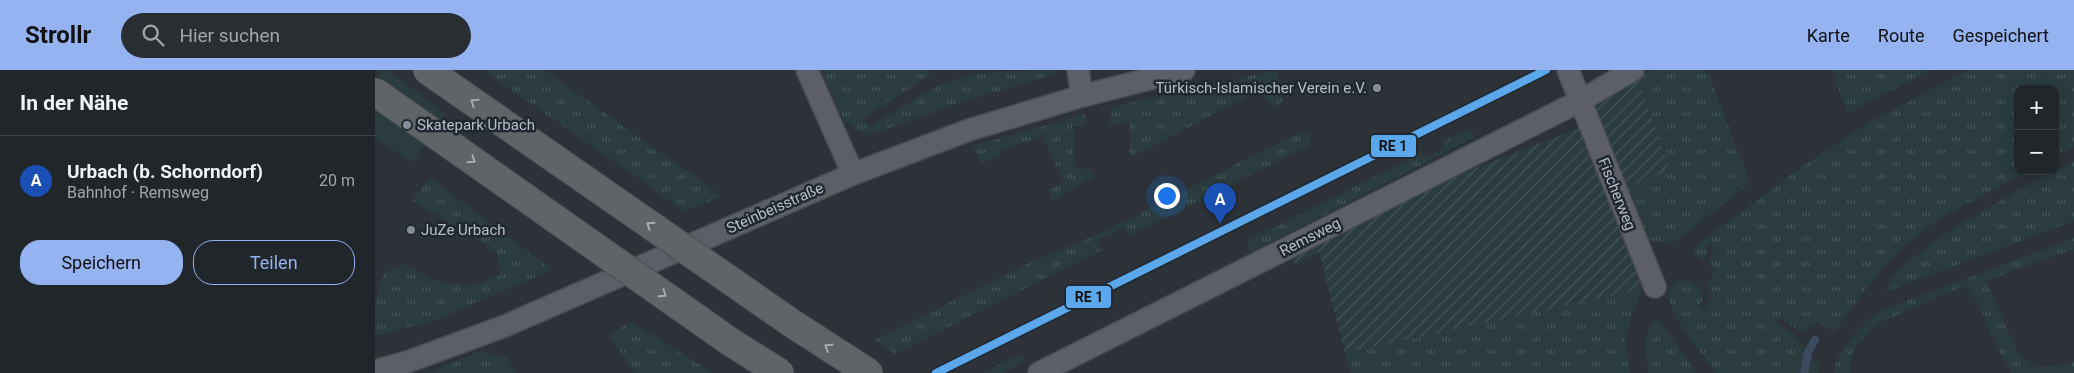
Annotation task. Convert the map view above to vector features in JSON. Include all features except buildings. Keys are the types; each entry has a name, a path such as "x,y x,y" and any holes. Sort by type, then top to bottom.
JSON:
{"highway":[{"path":"427,70 793,324 869,373"},
{"path":"375,92 724,337 780,373"}],"street":[{"path":"807,70 853,174"},
{"path":"1078,70 1082,96"},
{"name":"Steinbeisstraße","path":"375,371 407,362 505,326 853,174 969,130 1082,96 1184,70"},
{"name":"Fischerweg","path":"1569,70 1655,287"},
{"name":"Remsweg","path":"1039,373 1580,101 1633,70"}],"green space":[{"name":"Skatepark Urbach","path":"380,70 387,70 446,114 412,163 375,137 375,108"},
{"path":"483,70 544,70 722,196 685,211"},
{"path":"821,70 929,70 931,74 863,119 871,126 939,85 951,80 985,73 1055,70 1058,73 963,102 866,136 843,120"},
{"path":"1276,70 1283,101 1273,107 1256,92 1130,158 1129,121 1110,125 1111,107"},
{"path":"1649,70 1707,70 1750,183 1673,243 1646,240 1620,189 1637,77"},
{"path":"1831,70 1930,70 1848,113"},
{"path":"1968,70 2074,70 2074,146 2059,154 2059,85 2014,85 2014,175 2021,175 1957,209 1919,234 1879,273 1835,332 1818,323 1801,332 1780,318 1775,322 1797,338 1820,367 1818,373 1716,373 1675,315 1669,298 1673,284 1678,280 1684,279 1696,285 1701,291 1703,299 1698,306 1702,309 1706,307 1711,297 1706,286 1715,271 1708,264 1714,248 1710,242 1706,245 1708,253 1703,261 1695,254 1693,248 1810,161 1870,122"},
{"path":"1637,77 1670,170 1609,194 1642,289 1345,353 1319,252 1295,264 1290,253 1468,171 1594,122 1588,108"},
{"path":"1085,114 1087,126 1073,126 1073,167 1092,170 1093,177 1052,201 1047,191 1064,181 1042,136 1000,151 1002,155 981,164 973,146"},
{"path":"1470,128 1475,137 1254,251 1247,248 1249,240 1421,153 1425,158 1444,148 1442,142"},
{"path":"1300,132 1308,134 1311,140 1310,145 1129,236 1124,228 1097,241 1102,250 895,354 874,340 1027,264 1103,232"},
{"path":"2074,161 2074,221 1885,292 1895,275 1914,257 1940,238 1969,219 2048,175 2059,175 2059,169"},
{"path":"430,178 552,270 433,321 375,336 375,302 384,273 404,264 433,280 472,286 500,275 498,253 412,200"},
{"path":"2074,238 2074,249 1986,281 2018,353 2036,367 2064,365 2074,361 2074,373 2011,373 1991,335 1979,304 1964,286 1879,323 1854,348 1849,373 1833,373 1845,347 1856,332 1877,312"},
{"path":"1642,289 1625,337 1630,373 1351,373 1345,353"},
{"path":"1659,320 1696,373 1648,373 1645,341 1652,322"},
{"path":"630,321 713,373 634,373 609,336"},
{"path":"480,351 507,357 516,373 428,373"},
{"path":"1023,355 1021,363 1003,373 983,373 1016,356"}],"waterway":[{"path":"1804,373 1808,352 1815,340"}],"transit line":[{"path":"936,373 1546,70"}],"place":[{"name":"Türkisch-Islamischer Verein e.V.","path":"1377,88"},
{"name":"Skatepark Urbach","path":"407,125"},
{"name":"Urbach (b. Schorndorf)","path":"1220,224"},
{"name":"JuZe Urbach","path":"411,230"}]}
